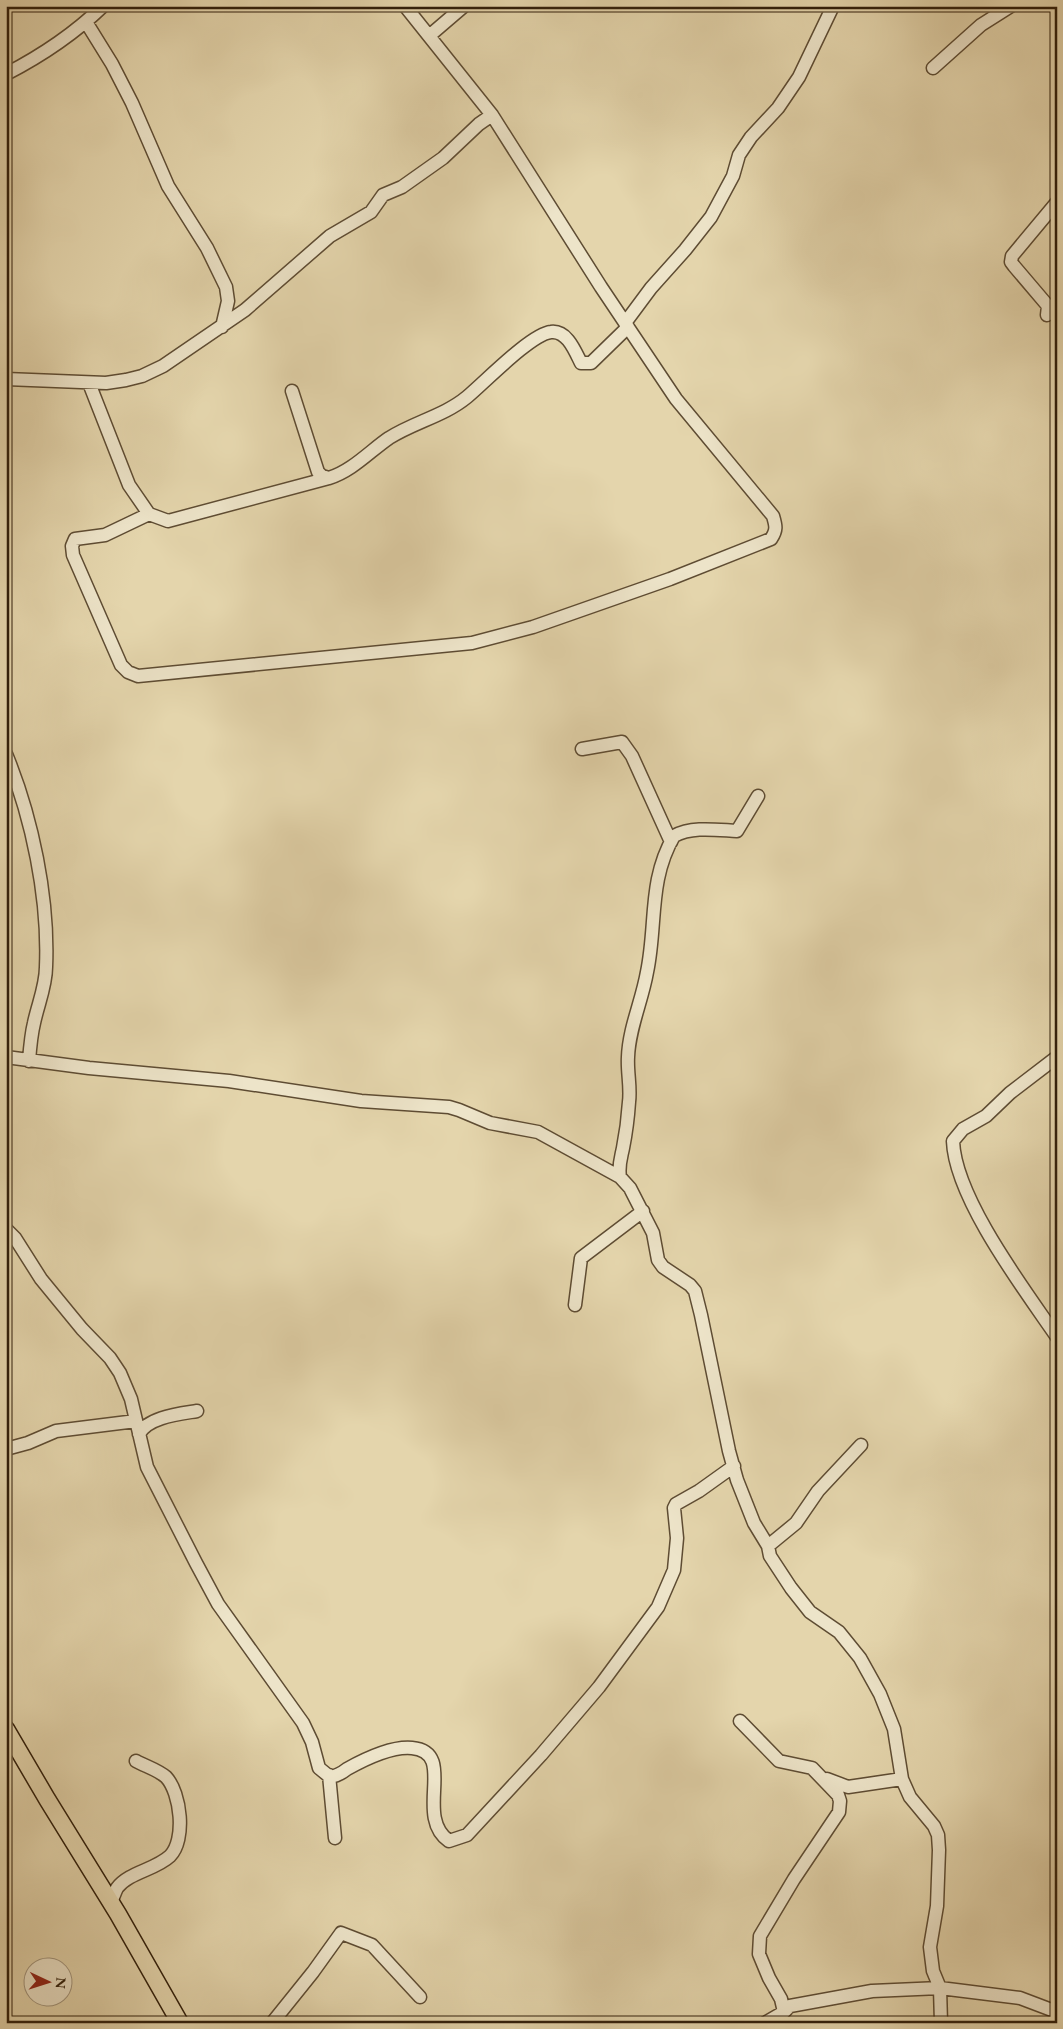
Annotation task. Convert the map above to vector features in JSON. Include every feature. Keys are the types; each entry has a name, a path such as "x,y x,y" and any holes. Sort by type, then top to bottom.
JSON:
{"main road":[{"path":"6,1729 111,1902 180,2023"}],"street":[{"path":"6,74 34,58 86,22 103,6"},
{"path":"148,514 105,535 75,539 72,546 73,554 121,665 128,672 138,676 472,643 533,627 670,578 771,539 775,532 776,526 773,516 676,399 626,325 492,115 405,6"},
{"path":"429,36 464,6"},
{"path":"89,383 129,485 148,514 168,521 329,478 355,464 390,438 454,407 512,356 545,334 556,332 567,338 581,362 591,363 626,325 651,288 711,217 729,185 739,155 778,108 799,77 833,6"},
{"path":"933,68 981,25 1011,6"},
{"path":"86,22 112,64 132,103 168,186 207,248 226,287 227,307 222,327"},
{"path":"6,379 33,378 89,383 126,380 142,376 163,366 222,327 273,287 330,236 371,212 383,195 402,187 443,158 479,124 492,115"},
{"path":"1047,315 1048,306 1011,262 1012,256 1057,202"},
{"path":"292,391 318,472 322,476 329,478"},
{"path":"582,749 622,742 632,756 671,842"},
{"path":"6,754 19,786 33,840 46,937 46,969 33,1024 29,1061"},
{"path":"620,1177 618,1166 623,1149 630,1100 629,1045 632,1026 643,995 648,970 655,889 659,869 674,836 679,833 700,830 737,831 758,796"},
{"path":"6,1057 89,1068 229,1081 361,1101 459,1110 490,1123 538,1132 620,1177 630,1188 653,1233 658,1260 663,1267 690,1285 694,1291 702,1315 734,1466 754,1523 768,1546 770,1556 800,1600 810,1612 839,1632 860,1658 880,1694 894,1730 902,1779 910,1797 934,1826 938,1835 937,1906 930,1947 932,1971 940,1988 941,2023"},
{"path":"1057,1057 1010,1093 986,1116 963,1129 953,1141 953,1151 966,1192 986,1229 1057,1337"},
{"path":"575,1305 581,1258 642,1211"},
{"path":"6,1229 15,1238 41,1279 61,1304 110,1358 126,1384 147,1467 218,1604 303,1723 312,1742 319,1768 329,1775 330,1778 336,1777 356,1765 391,1751 406,1747 418,1748 426,1752 432,1760 436,1774 432,1806 435,1821 442,1836 449,1841 468,1835 541,1755 599,1687 658,1606 674,1570 677,1538 674,1508 676,1504 699,1491 734,1466"},
{"path":"139,1434 143,1427 161,1420 197,1411"},
{"path":"6,1449 28,1443 56,1431 136,1421"},
{"path":"768,1546 796,1523 818,1491 860,1445"},
{"path":"740,1721 779,1761 808,1766 838,1795 840,1801 839,1812 763,1928 758,1943 759,1954 769,1978 782,1999 784,2012"},
{"path":"111,1902 118,1888 131,1877 163,1862 172,1854 177,1843 179,1813 177,1796 172,1785 164,1776 136,1761"},
{"path":"329,1775 335,1838"},
{"path":"822,1778 848,1787 902,1779"},
{"path":"272,2023 313,1972 341,1933 372,1945 420,1997"},
{"path":"765,2023 784,2012 790,2006 872,1992 940,1988 1020,1998 1057,2012"}]}
